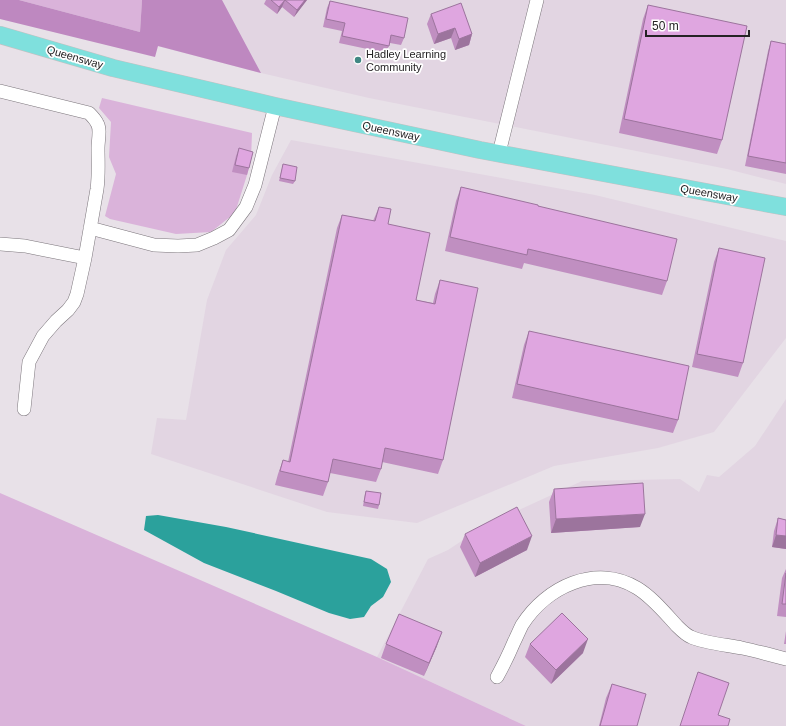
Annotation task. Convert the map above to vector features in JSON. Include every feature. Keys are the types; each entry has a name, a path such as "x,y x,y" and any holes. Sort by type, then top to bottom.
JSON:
{"main road":[{"name":"Queensway","path":"0,35 113,68 275,106 499,153 786,207"}],"street":[{"path":"499,153 537,0"},
{"path":"0,92 89,113 98,123 99,133 98,178 85,258 77,294 74,302 68,310 43,336 29,362 24,409"},
{"path":"90,228 154,244 178,246 197,245 229,230 246,207 255,185 275,106"},
{"path":"0,244 25,246 85,258"},
{"path":"497,677 522,625 547,597 580,580 595,577 614,579 638,588 690,637 744,648 786,659"}],"shaded area":[{"path":"0,0 19,0 140,32 142,0 222,0 261,73 158,46 155,57 0,19"},
{"path":"19,0 142,0 140,32"},
{"path":"166,0 786,0 786,184 727,169 369,98 261,73 157,46"},
{"path":"102,98 252,133 251,159 235,213 211,232 176,234 110,219 105,216 116,174 109,157 111,122 99,108"},
{"path":"291,140 595,195 786,241 786,338 714,432 658,448 554,466 417,523 327,512 151,454 157,418 186,420 207,300 226,250 256,215 272,175"},
{"path":"786,399 786,726 526,726 377,657 428,559 448,550 484,526 582,481 680,479 699,492 707,475 719,477 755,446"},
{"path":"0,493 377,657 526,726 0,726"}],"water":[{"path":"158,515 226,527 371,559 387,569 391,582 383,597 371,606 364,617 350,619 329,613 204,563 144,530 146,516"}],"building":[{"path":"271,0 285,0 279,7"},
{"path":"285,0 305,0 297,10"},
{"path":"330,1 408,18 404,38 391,35 389,46 342,36 345,23 326,19"},
{"path":"461,3 472,34 459,39 455,28 438,34 431,14"},
{"path":"648,5 747,26 722,140 624,119"},
{"path":"771,41 786,44 786,163 748,156"},
{"path":"239,148 253,152 249,168 235,165"},
{"path":"283,164 297,167 295,181 280,178"},
{"path":"461,187 677,239 667,281 528,249 527,255 450,237"},
{"path":"379,207 391,209 388,224 430,233 416,300 435,304 440,280 478,288 443,460 385,448 381,469 333,459 328,482 280,471 283,460 290,462 342,215 375,221"},
{"path":"719,248 765,258 743,363 697,354"},
{"path":"529,331 689,366 678,420 517,384"},
{"path":"643,483 645,514 556,519 554,489"},
{"path":"366,491 381,493 379,505 364,502"},
{"path":"517,507 532,536 480,563 465,534"},
{"path":"778,518 786,520 786,536 776,535"},
{"path":"786,573 786,604 782,604"},
{"path":"562,613 588,639 556,670 530,644"},
{"path":"399,614 442,632 429,663 386,644"},
{"path":"698,672 729,683 718,715 730,719 728,726 680,726"},
{"path":"612,684 646,694 637,726 600,726"}],"place":[{"name":"Hadley Learning Community","path":"358,60"}]}
